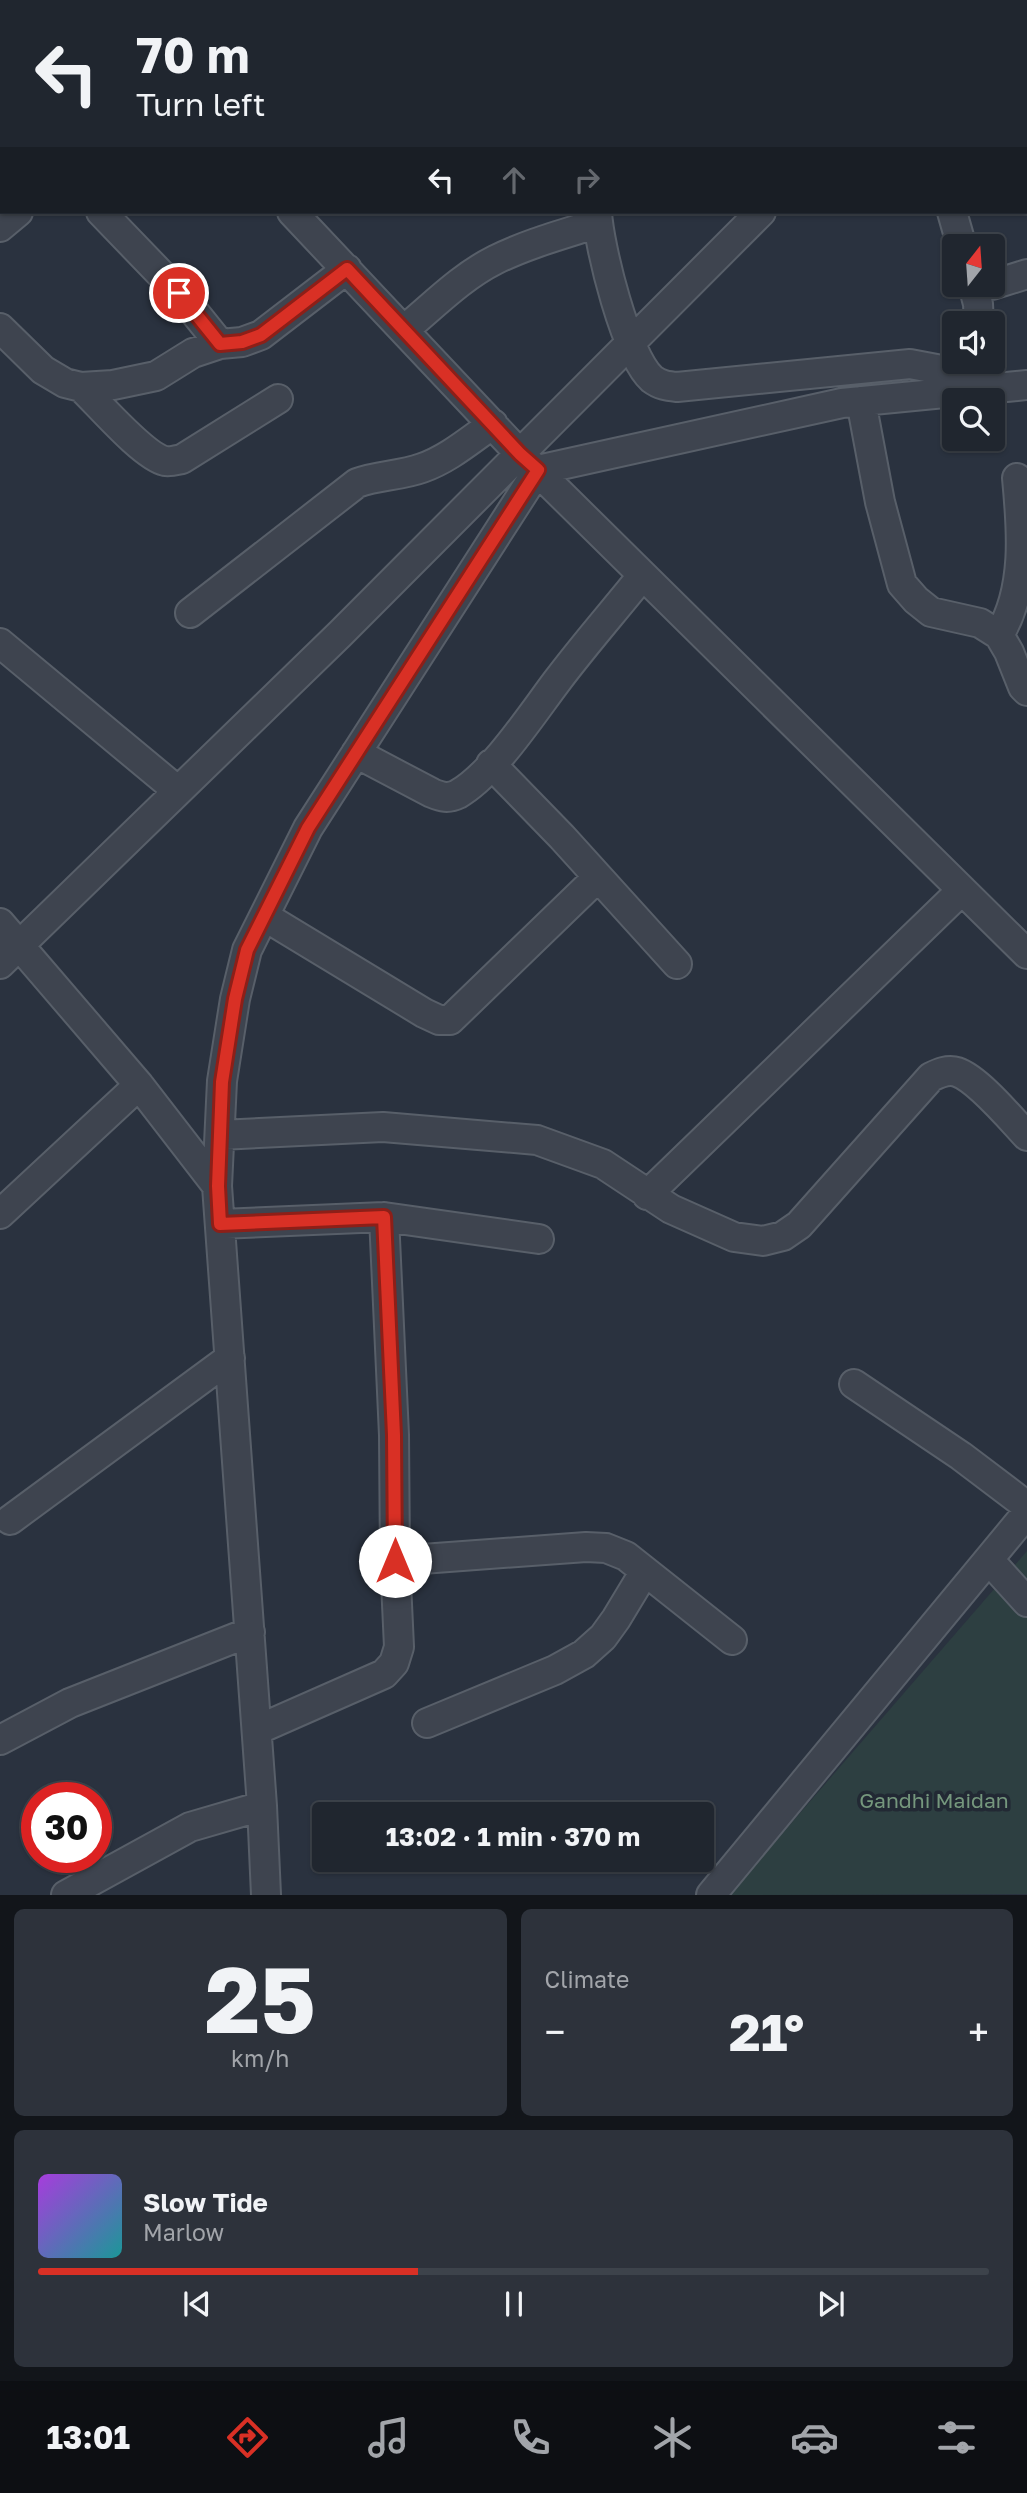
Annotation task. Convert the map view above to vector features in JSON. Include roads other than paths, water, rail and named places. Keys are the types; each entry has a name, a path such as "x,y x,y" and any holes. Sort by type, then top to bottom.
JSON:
{"street":[{"path":"0,227 16,214"},
{"path":"103,214 179,293 220,344"},
{"path":"294,214 529,462 1027,954"},
{"path":"10,955 341,634 529,462 629,344 759,214"},
{"path":"953,214 958,234"},
{"path":"404,330 472,274 495,260 598,218 629,344 650,378 661,385 677,387 910,364 947,371 971,388"},
{"path":"0,328 43,370 65,383 81,387 113,386 156,376 193,353 261,335 347,269"},
{"path":"1005,280 1027,274"},
{"path":"995,388 1027,385"},
{"path":"81,387 131,437 151,454 166,461 182,459 278,399"},
{"path":"266,1895 257,1730 218,1186 222,1082 235,999 247,950 308,828 356,753 529,462 861,401 942,393"},
{"path":"861,401 880,502 902,584 931,612 980,623 999,635 1027,691"},
{"path":"190,613 357,483 372,477 422,468 448,455 493,424"},
{"path":"999,635 1009,619 1016,599 1021,559 1022,534 1017,478"},
{"path":"356,753 445,798 471,785 505,750 558,679 642,576"},
{"path":"0,643 178,791"},
{"path":"491,764 677,964"},
{"path":"264,916 424,1013 439,1020 450,1020 598,877"},
{"path":"647,1195 962,890"},
{"path":"0,923 10,955 139,1085 218,1186"},
{"path":"220,1135 383,1127 537,1140 603,1164 671,1209 734,1237 763,1241 783,1236 799,1225 931,1077 943,1071 957,1072 979,1087 1027,1136"},
{"path":"0,1214 139,1085"},
{"path":"220,1224 384,1217 539,1239"},
{"path":"257,1730 384,1675 394,1663 399,1647 394,1435 384,1217"},
{"path":"10,1520 230,1357"},
{"path":"854,1384 961,1456 1027,1506"},
{"path":"711,1895 1027,1513"},
{"path":"395,1561 586,1547 606,1548 626,1556 732,1640"},
{"path":"989,1560 1027,1602"},
{"path":"428,1723 555,1670 584,1654 603,1637 645,1571"},
{"path":"0,1740 70,1703 250,1632"},
{"path":"66,1895 190,1827 262,1806"}],"park label":[{"name":"Gandhi Maidan","path":"934,1801"}]}
